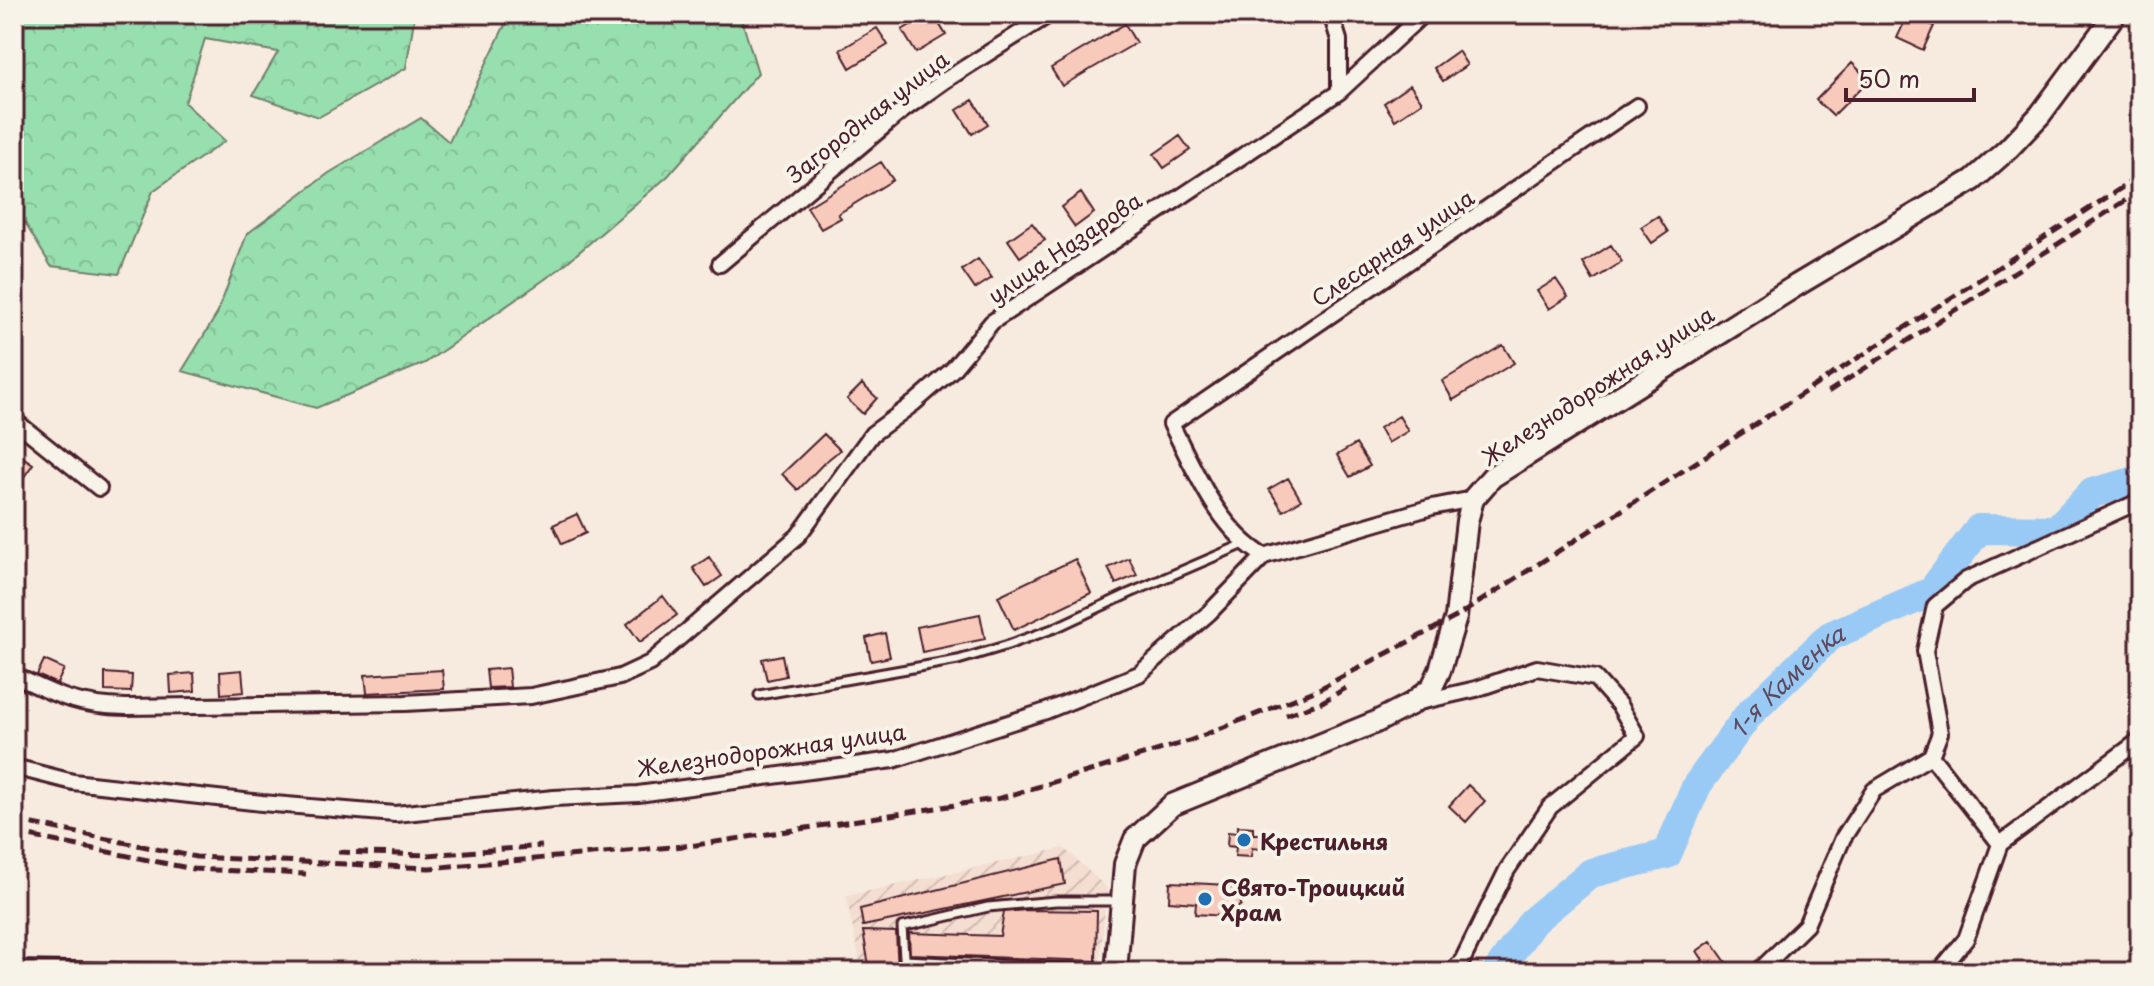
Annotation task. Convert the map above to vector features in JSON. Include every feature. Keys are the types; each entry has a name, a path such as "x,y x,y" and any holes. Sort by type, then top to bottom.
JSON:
{"street":[{"name":"Загородная улица","path":"720,264 902,111 1050,14"},
{"path":"1331,14 1339,40 1339,92"},
{"name":"улица Назарова","path":"14,675 62,699 91,706 405,703 531,696 620,677 650,663 798,536 872,434 952,370 992,322 1339,92 1423,14"},
{"name":"Железнодорожная улица","path":"14,767 73,782 395,814 554,798 638,794 893,760 1046,711 1139,674 1209,613 1264,556 1432,507 1473,499 1492,477 1797,285 1973,180 2040,115 2115,14"},
{"name":"Слесарная улица","path":"1244,544 1203,487 1171,424 1637,106"},
{"path":"14,420 99,488"},
{"path":"1411,704 1432,687 1440,670 1456,617 1467,521 1473,499"},
{"path":"1758,972 1806,925 1843,838 1874,790 1931,756 1940,733 1925,651 1935,606 1966,580 2140,501"},
{"path":"1244,544 1264,556"},
{"path":"1116,971 1125,864 1135,839 1172,805 1301,755 1411,704 1476,689 1537,668 1595,678 1619,705 1637,736 1550,807 1507,870 1462,961 1451,972"},
{"path":"1939,972 1966,939 2000,844 2140,740"},
{"path":"1931,756 2000,844"},
{"path":"14,969 174,972"}],"lane":[{"path":"759,695 958,660 1005,646 1055,628 1244,544"},
{"path":"905,972 902,927 988,907 1056,901 1122,901"},
{"path":"904,960 1116,971"}],"shaded area":[{"path":"1064,848 1107,888 1099,972 862,972 846,896"}],"green space":[{"path":"14,14 415,14 406,68 319,117 253,95 278,52 205,39 185,103 225,141 153,191 119,274 51,266 14,205"},
{"path":"510,14 740,14 758,73 668,176 558,270 425,363 316,408 182,371 217,314 247,234 329,173 421,118 449,142"}],"building":[{"path":"933,14 946,35 916,53 902,30"},
{"path":"1908,14 1934,26 1923,50 1897,38"},
{"path":"1125,24 1136,43 1062,86 1051,68"},
{"path":"877,28 888,45 850,68 840,50"},
{"path":"1458,51 1467,65 1443,81 1434,68"},
{"path":"1852,63 1869,80 1833,116 1816,100"},
{"path":"1410,85 1422,102 1395,120 1384,103"},
{"path":"973,100 988,124 972,134 957,110"},
{"path":"1180,136 1190,150 1164,168 1154,154"},
{"path":"881,162 893,180 838,214 841,218 821,229 807,207"},
{"path":"1081,193 1094,213 1075,227 1061,207"},
{"path":"1658,216 1668,232 1652,243 1641,227"},
{"path":"1032,223 1045,240 1020,257 1008,240"},
{"path":"1611,245 1622,262 1593,280 1583,263"},
{"path":"978,259 992,278 975,289 962,270"},
{"path":"1556,279 1568,297 1549,309 1537,291"},
{"path":"1503,345 1514,363 1453,400 1442,381"},
{"path":"862,384 877,398 863,414 847,399"},
{"path":"1399,416 1408,431 1388,443 1379,428"},
{"path":"824,434 840,450 798,490 782,474"},
{"path":"1356,444 1370,466 1350,477 1337,455"},
{"path":"14,451 33,464 14,491"},
{"path":"1288,478 1301,500 1283,511 1269,489"},
{"path":"577,514 586,533 562,544 553,525"},
{"path":"709,557 722,576 706,587 693,568"},
{"path":"1129,558 1137,575 1116,584 1108,568"},
{"path":"1075,559 1091,593 1014,630 998,596"},
{"path":"663,596 677,615 640,642 627,624"},
{"path":"980,614 985,639 922,652 917,627"},
{"path":"885,633 890,657 871,661 866,638"},
{"path":"782,655 786,676 767,680 762,659"},
{"path":"44,660 64,669 57,684 37,675"},
{"path":"508,668 510,687 488,688 486,670"},
{"path":"242,670 244,692 221,694 220,672"},
{"path":"442,670 444,689 367,693 365,675"},
{"path":"105,673 132,675 131,692 105,691"},
{"path":"194,673 195,691 171,693 170,675"},
{"path":"1468,785 1485,801 1466,822 1449,806"},
{"name":"Крестильня","path":"1238,826 1253,827 1253,834 1262,834 1260,849 1252,848 1251,857 1235,856 1236,847 1227,846 1228,832 1237,833"},
{"path":"1061,859 1065,884 863,926 860,909"},
{"name":"Свято-Троицкий Храм","path":"1170,882 1229,885 1240,895 1241,905 1226,916 1195,914 1196,903 1169,901"},
{"path":"1097,911 1096,961 910,954 909,933 1000,936 1004,912"},
{"path":"863,931 896,932 898,972 870,972"},
{"path":"1711,941 1733,972 1686,972 1703,960 1697,951"}],"waterway":[{"name":"1-я Каменка","path":"1497,972 1533,921 1591,873 1667,854 1697,785 1749,714 1830,636 1931,592 1979,529 2056,530 2092,493 2140,480"}],"railway":[{"path":"14,820 196,857 429,868 696,845 1001,798 1189,741 1317,690 1456,617 2140,176"},
{"path":"1828,392 2140,191"},
{"path":"1286,715 1322,702 1351,685"},
{"path":"14,833 193,869 306,874"},
{"path":"338,852 428,855 542,846"}],"place":[{"name":"Крестильня","path":"1244,840"},
{"name":"Свято-Троицкий Храм","path":"1205,899"}]}
